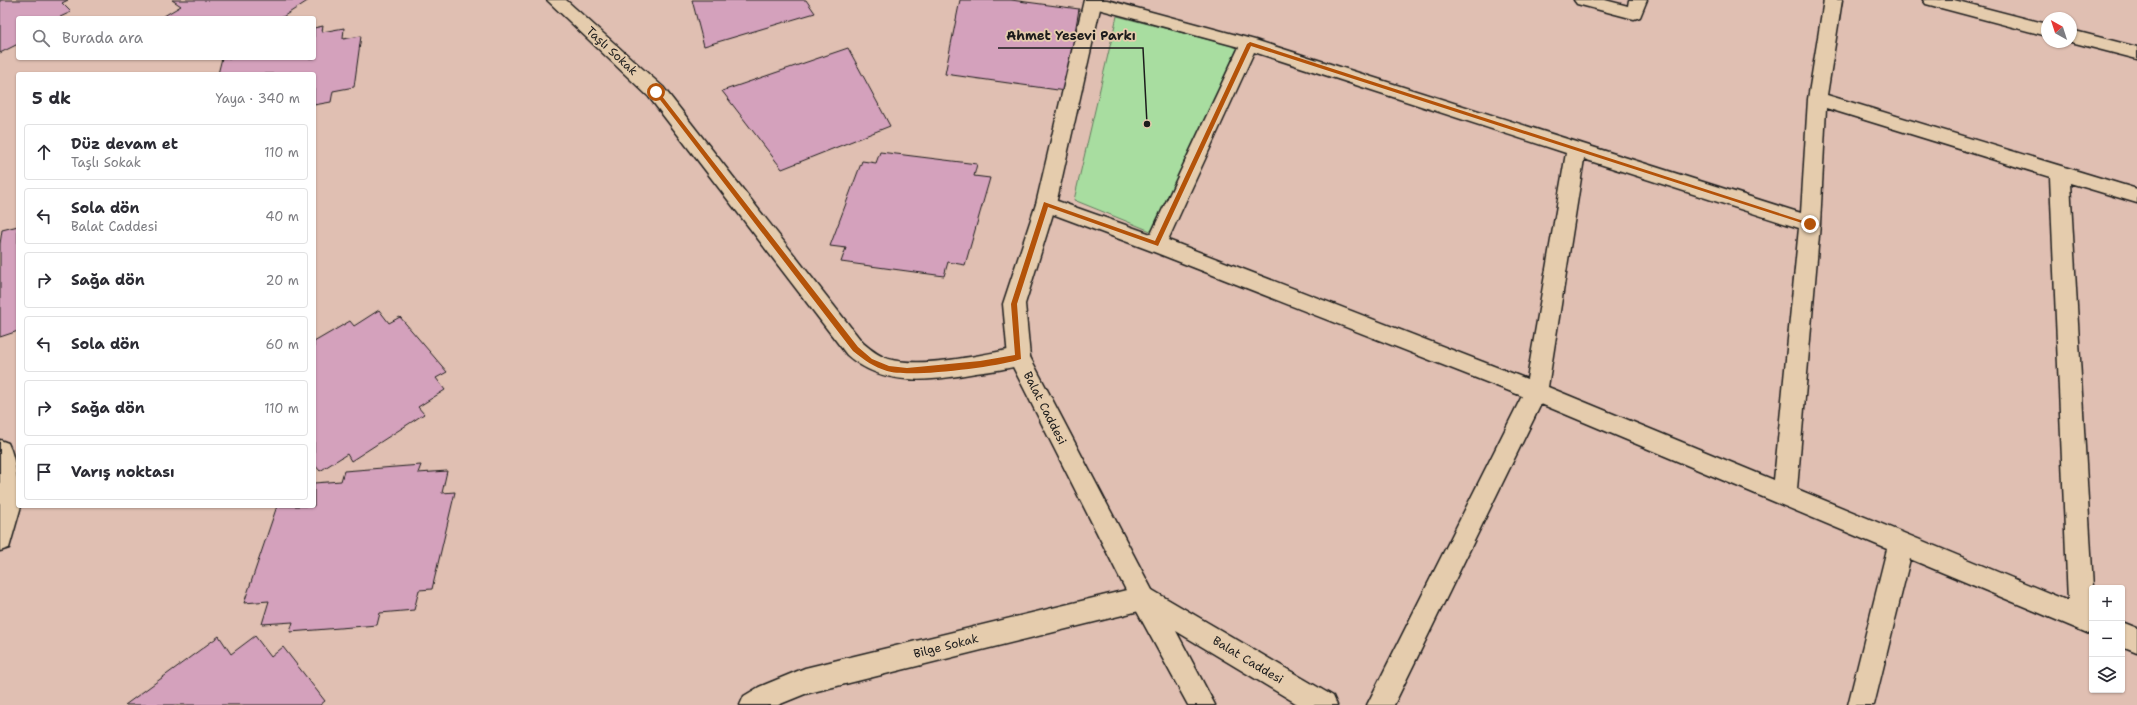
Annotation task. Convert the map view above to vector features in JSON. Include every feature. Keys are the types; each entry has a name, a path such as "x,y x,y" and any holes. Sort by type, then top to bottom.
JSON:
{"street":[{"name":"Taşlı Sokak","path":"556,0 656,92 855,349 869,361 888,369 907,371 980,364 1019,357"},
{"path":"1583,0 1636,6"},
{"path":"1784,496 1810,224 1817,98 1832,0"},
{"path":"1932,0 2041,28"},
{"name":"Balat Caddesi","path":"1093,1 1046,204 1014,304 1019,357 1143,598 1324,705"},
{"path":"1093,1 1250,44 1810,224"},
{"path":"2077,38 2137,53"},
{"path":"1156,244 1250,44"},
{"path":"1817,98 2060,174 2137,196"},
{"path":"1380,705 1536,392 1576,148"},
{"path":"1046,204 1156,244 1536,392 2087,622 2060,174"},
{"path":"0,450 9,506 0,540"},
{"path":"1861,705 1901,544"},
{"path":"1143,598 1202,705"},
{"name":"Bilge Sokak","path":"753,705 768,696 805,681 1143,598"},
{"path":"2125,635 2137,640"}],"green space":[{"path":"1117,16 1238,47 1153,232 1074,200"}],"building":[{"path":"0,0 68,0 62,3 71,12 62,16 16,16 16,45 0,53"},
{"path":"172,0 309,0 284,16 164,16 181,6"},
{"path":"692,0 806,0 815,13 704,46"},
{"path":"960,0 1011,0 1079,9 1065,91 945,74"},
{"path":"323,26 322,32 344,28 343,39 361,36 354,87 333,91 331,102 316,105 316,72 218,72 222,60 316,60 316,28"},
{"path":"848,48 890,126 782,169 722,91"},
{"path":"880,152 977,164 974,176 990,178 965,265 948,262 944,276 841,262 846,248 830,246 862,161 876,163"},
{"path":"16,226 16,332 0,337 0,244 2,230"},
{"path":"379,310 389,323 400,317 447,372 436,378 445,390 418,407 424,414 351,461 347,454 320,471 316,466 316,341 350,321 354,326"},
{"path":"421,465 418,473 447,471 442,493 455,492 432,589 419,590 414,610 380,613 377,625 290,632 293,622 262,624 269,601 244,603 276,508 316,508 316,483 341,481 344,471"},
{"path":"219,636 231,654 255,636 271,657 283,647 325,701 320,705 125,705"}],"place":[{"name":"Ahmet Yesevi Parkı","path":"1147,124"}],"route":[{"path":"656,92 855,349 869,361 888,369 907,371 980,364 1019,357 1014,304 1046,204 1156,244 1250,44 1810,224"}]}
